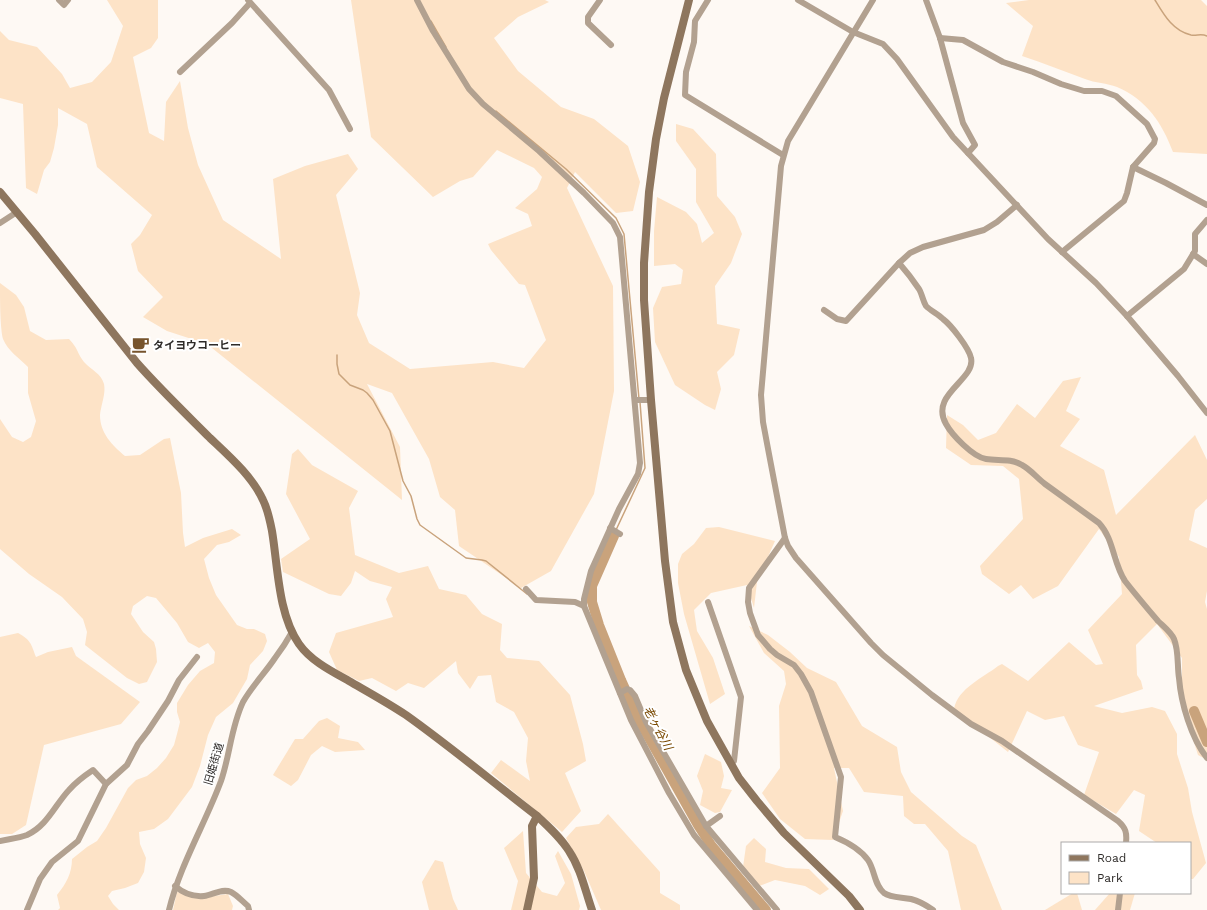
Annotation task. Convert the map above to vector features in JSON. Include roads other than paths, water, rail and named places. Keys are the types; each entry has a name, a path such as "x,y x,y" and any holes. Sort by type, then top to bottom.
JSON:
{"street":[{"path":"58,0 64,5 68,0"},
{"path":"417,0 433,31 470,89 483,104 539,151 584,193 613,223 618,231 620,237 636,400 640,463 638,474 610,528 591,571 584,603 630,720 669,793 694,835 758,910"},
{"path":"600,0 588,17 588,23 611,45"},
{"path":"689,0 664,98 656,139 649,192 644,263 648,400 673,622 686,670 707,721 730,763 756,802 784,833 849,896 860,910"},
{"path":"708,0 695,21 694,42 686,72 685,95 783,155"},
{"path":"798,0 853,32 883,44 953,137 1048,239 1096,283 1127,316 1207,413"},
{"path":"873,0 788,141 783,155 780,172 761,395 763,422 785,538 796,558 883,656 947,708 971,724 1002,741 1118,821 1126,830 1126,842"},
{"path":"926,0 940,38 963,123 975,145 968,153"},
{"path":"180,72 232,23 249,1 329,90 350,129"},
{"path":"940,38 963,40 1003,62 1033,72 1061,84 1084,91 1102,91 1116,96 1147,124 1155,139 1154,143 1133,167 1124,201 1062,252"},
{"path":"1133,167 1207,205"},
{"path":"0,192 137,364 231,458 255,487 263,500 269,516 287,623 299,645 309,656 324,667 406,715 537,816 552,830 569,850 578,868 592,910"},
{"path":"824,310 837,319 846,321 899,263 910,254 923,247 984,230 997,222 1017,205"},
{"path":"0,223 17,212"},
{"path":"1127,316 1184,269 1195,251 1195,234 1207,220"},
{"path":"1193,254 1207,264"},
{"path":"899,263 917,286 925,304 944,319 957,333 971,357 971,364 968,371 950,392 942,406 943,417 946,424 961,443 978,457 985,459 1012,460 1023,465 1099,523 1106,531 1118,568 1125,580 1159,622 1174,637 1182,699 1200,748 1207,758"},
{"path":"636,400 648,400"},
{"path":"610,528 620,534"},
{"path":"785,538 749,588 748,602 750,613 758,635 777,655 794,665 811,692 841,777 835,837 857,849 868,860 878,887 882,892 890,896 912,900 926,905 933,910"},
{"path":"526,589 536,600 584,603"},
{"path":"708,602 741,697 734,761 730,763"},
{"name":"旧姫街道","path":"169,910 175,886 222,776 237,717 243,702 292,632"},
{"path":"27,910 44,873 52,862 78,841 106,784 127,765 138,744 168,701 179,680 197,657"},
{"path":"620,693 627,689 630,690 635,696 646,722 706,826 777,910"},
{"path":"0,841 28,835 38,828 46,821 69,789 77,781 93,770 106,784"},
{"path":"527,910 534,878 532,826 537,816"},
{"path":"706,826 720,816"},
{"path":"175,886 184,893 194,895 204,896 225,890 232,892 248,906 249,910"},
{"path":"1118,910 1120,894"}],"waterway":[{"path":"1155,0 1166,17 1179,30 1191,35 1207,36"},
{"path":"431,21 446,47"},
{"path":"496,111 566,169 616,218 624,234 639,399"},
{"path":"337,355 339,374 350,385 367,393 373,400 390,431 403,481 411,496 420,525 466,558 486,561 527,594"},
{"path":"616,530 645,468 640,402"},
{"name":"老ヶ谷川","path":"614,536 592,586 592,602 599,625 621,680 639,720 698,825 711,845 766,910"},
{"name":"老ヶ谷川","path":"585,601 592,602"},
{"path":"1194,711 1207,742"}],"place":[{"name":"タイヨウコーヒー","path":"140,345"}]}
